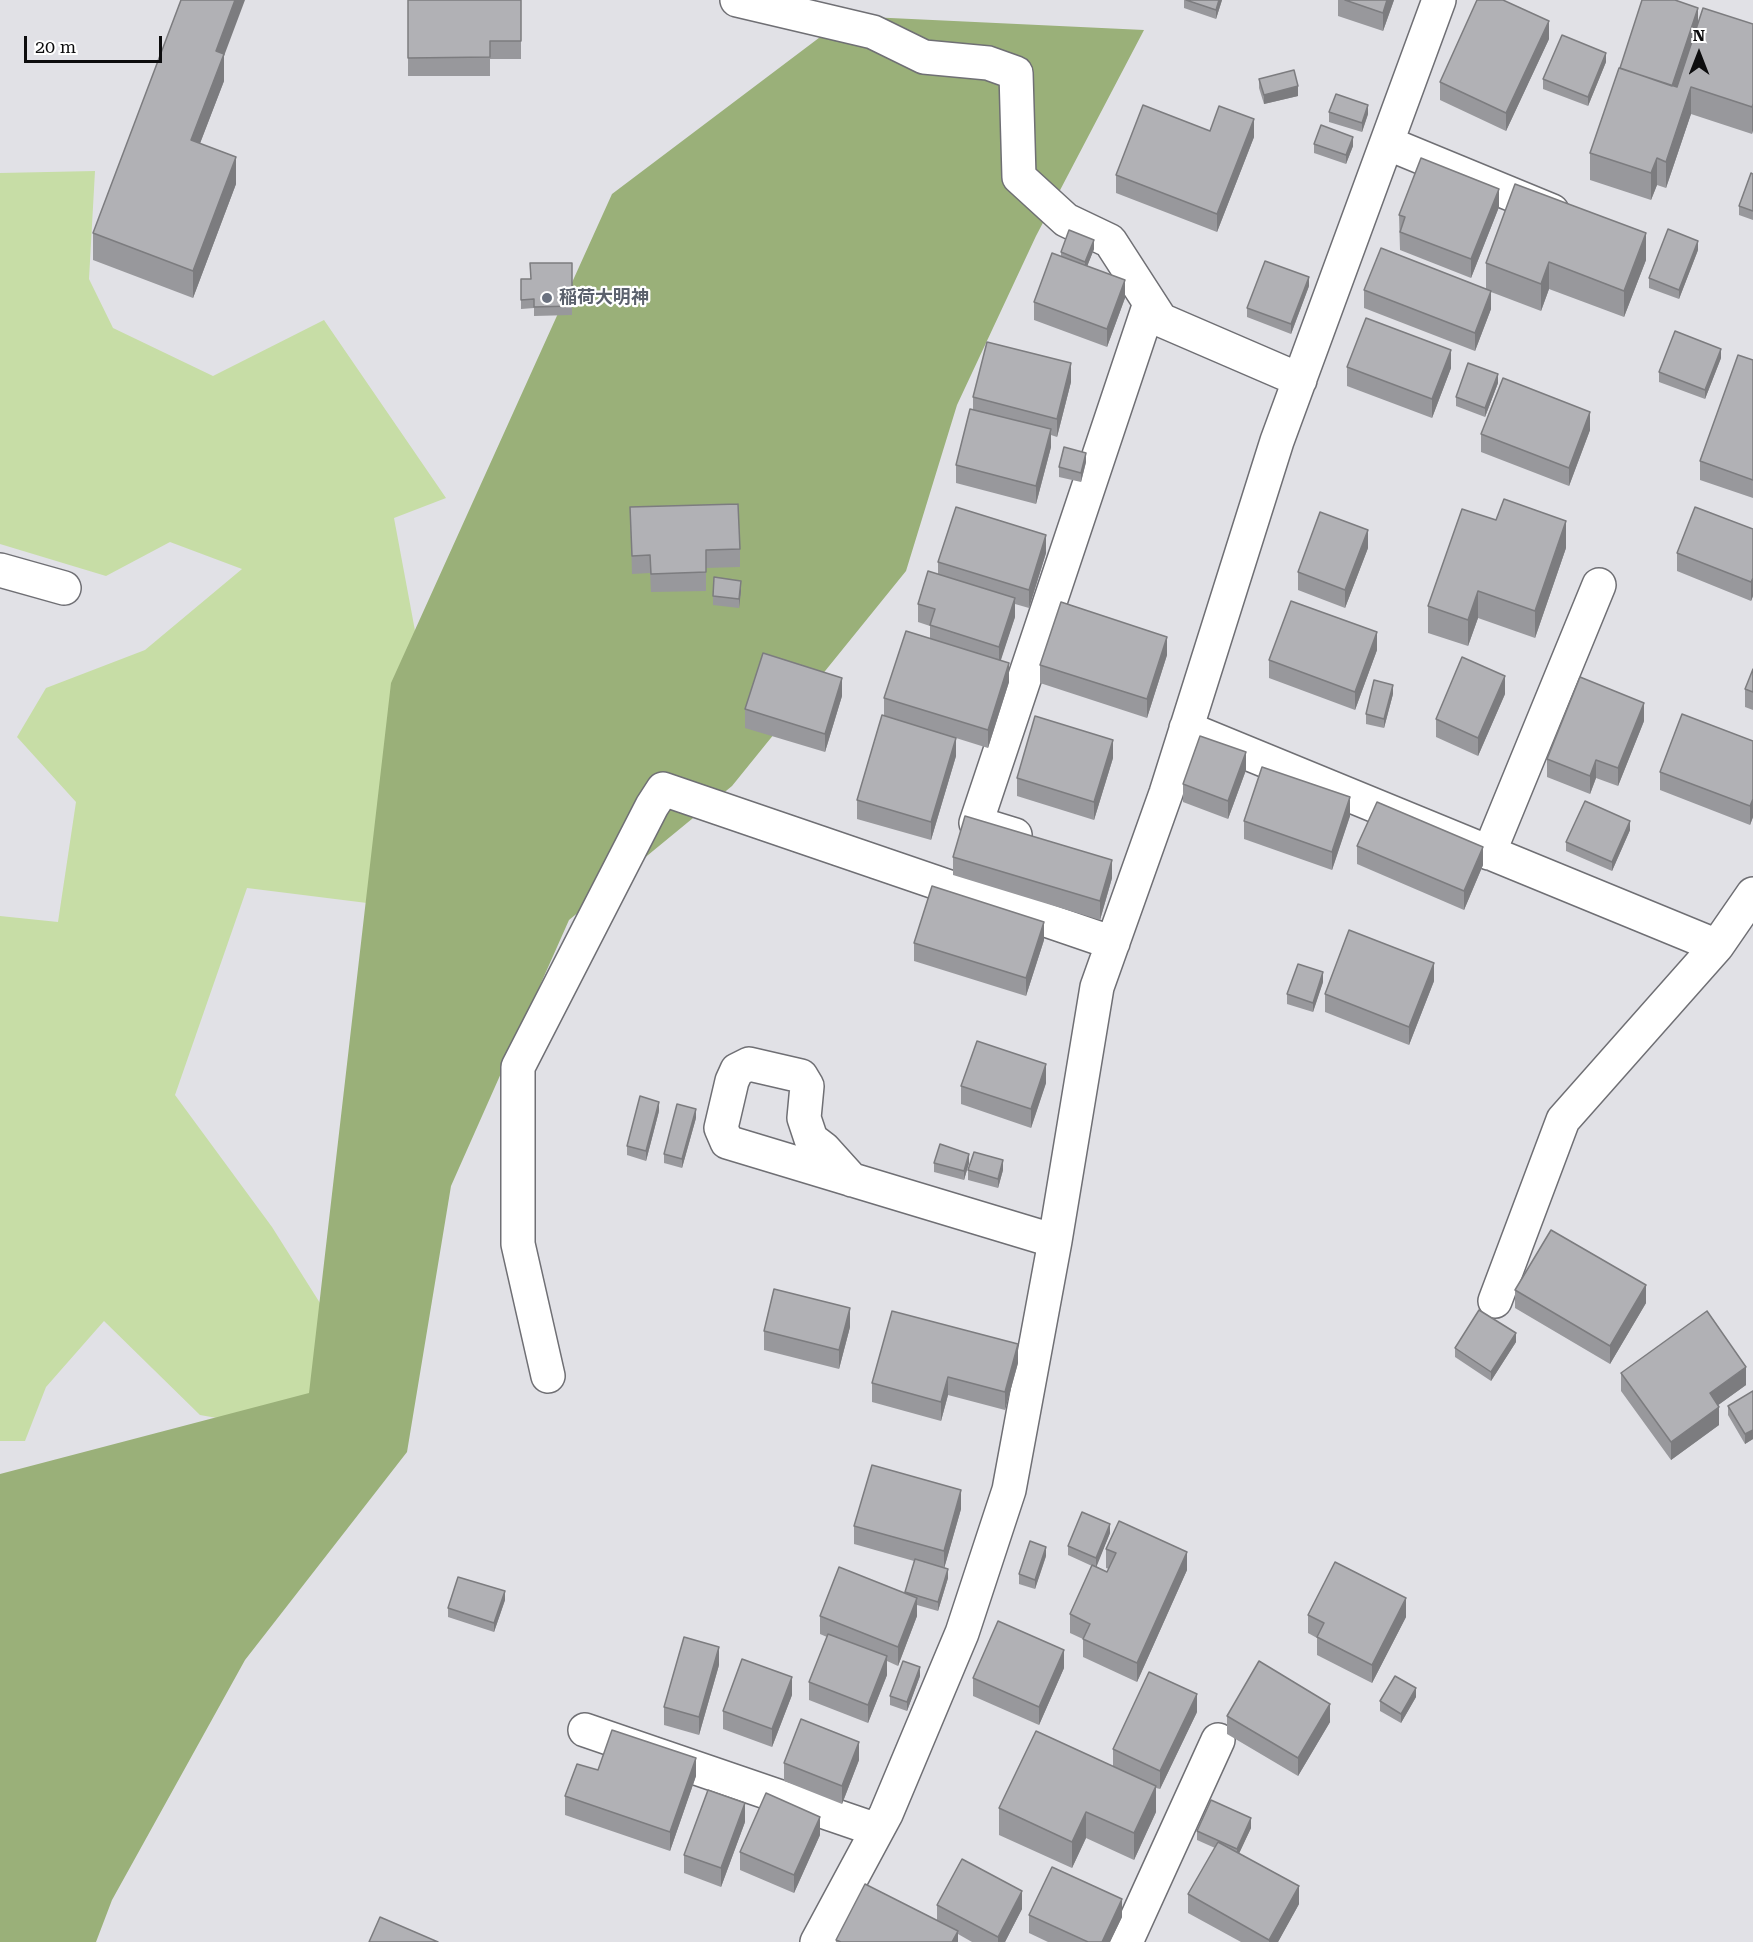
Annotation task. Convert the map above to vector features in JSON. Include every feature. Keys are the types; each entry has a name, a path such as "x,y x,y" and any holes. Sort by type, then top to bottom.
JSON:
{"street":[{"path":"737,0 873,32 924,57 988,63 1016,73 1019,177 1066,219 1110,241 1161,321 1300,380"},
{"path":"817,1942 886,1814 962,1633 1009,1490 1055,1241 1097,987 1186,728 1277,441 1439,0"},
{"path":"1387,143 1580,222"},
{"path":"1041,842 976,823 1150,303"},
{"path":"0,570 64,588"},
{"path":"1489,853 1599,585"},
{"path":"1186,728 1717,946"},
{"path":"548,1376 518,1244 518,1067 652,806 663,789 1113,942"},
{"path":"1106,861 1138,871"},
{"path":"1495,1300 1563,1120 1717,946 1753,894"},
{"path":"852,1180 1055,1241"},
{"path":"585,1730 878,1830"},
{"path":"1126,1942 1218,1740"}],"green space":[{"path":"848,16 1144,30 1036,236 957,405 906,571 732,786 569,920 451,1186 407,1452 245,1660 112,1900 96,1942 0,1942 0,1474 309,1393 391,683 612,194"},
{"path":"95,171 89,279 113,328 213,376 324,320 446,498 394,518 438,754 399,907 247,888 175,1095 272,1227 337,1330 325,1437 200,1415 104,1321 46,1387 25,1441 0,1441 0,916 58,922 76,802 17,737 46,688 145,650 242,569 170,542 106,576 0,544 0,173"}],"building":[{"path":"181,0 235,0 216,51 224,54 191,140 236,157 193,271 93,233"},
{"path":"408,0 521,0 521,41 490,41 490,57 408,58"},
{"path":"1186,0 1219,0 1216,10"},
{"path":"1345,0 1387,0 1383,13"},
{"path":"1477,0 1503,0 1549,21 1506,113 1440,82"},
{"path":"1642,0 1675,0 1698,8 1672,86 1620,68"},
{"path":"1703,8 1753,24 1752,107 1691,87 1666,162 1657,158 1651,173 1590,153 1619,68 1677,87"},
{"path":"1562,35 1606,53 1588,97 1543,79"},
{"path":"1294,70 1298,86 1264,95 1259,79"},
{"path":"1336,94 1368,105 1362,123 1329,112"},
{"path":"1143,105 1210,131 1219,106 1254,119 1217,214 1116,175"},
{"path":"1321,125 1353,137 1346,155 1314,144"},
{"path":"1421,158 1499,189 1471,259 1400,232 1405,217 1399,215"},
{"path":"1751,173 1753,174 1753,211 1739,206"},
{"path":"1515,184 1646,233 1624,291 1549,262 1541,284 1486,263"},
{"path":"1668,229 1698,241 1679,290 1649,278"},
{"path":"1069,230 1094,240 1085,262 1061,252"},
{"path":"1381,248 1491,291 1475,333 1364,290"},
{"path":"1052,253 1125,280 1107,329 1034,302"},
{"path":"1265,261 1309,277 1291,324 1247,308"},
{"name":"稲荷大明神","path":"530,263 572,263 572,306 534,307 534,299 521,300 521,279 531,279"},
{"path":"1366,318 1451,350 1432,399 1347,367"},
{"path":"1675,331 1721,349 1705,390 1659,372"},
{"path":"987,342 1071,363 1057,419 973,397"},
{"path":"1738,355 1753,360 1753,480 1700,461"},
{"path":"1468,363 1498,374 1485,408 1456,397"},
{"path":"1503,378 1590,412 1569,468 1481,434"},
{"path":"970,409 1051,429 1036,486 956,465"},
{"path":"1064,447 1086,453 1081,473 1059,467"},
{"path":"1504,499 1566,521 1535,611 1478,591 1468,620 1428,606 1462,509 1496,520"},
{"path":"738,504 740,549 706,550 706,572 651,574 650,555 632,556 630,507"},
{"path":"956,507 1046,535 1029,590 938,562"},
{"path":"1695,507 1753,529 1753,578 1751,582 1677,553"},
{"path":"1320,512 1368,530 1345,590 1298,572"},
{"path":"928,571 1015,598 999,647 930,625 935,609 918,604"},
{"path":"714,577 741,581 739,599 713,596"},
{"path":"1291,601 1377,632 1355,692 1269,660"},
{"path":"1061,602 1167,637 1147,699 1040,665"},
{"path":"906,631 1009,663 988,730 884,698"},
{"path":"763,653 842,678 825,734 745,709"},
{"path":"1462,657 1505,676 1478,738 1436,719"},
{"path":"1753,669 1753,692 1745,689"},
{"path":"1580,677 1644,703 1618,768 1596,760 1590,776 1547,759"},
{"path":"1374,680 1393,685 1384,719 1366,714"},
{"path":"1682,714 1753,741 1753,799 1750,806 1660,772"},
{"path":"882,715 956,738 931,822 857,800"},
{"path":"1035,716 1113,740 1094,802 1017,778"},
{"path":"1200,736 1246,752 1228,801 1183,784"},
{"path":"1262,767 1350,797 1332,852 1244,821"},
{"path":"1585,801 1630,821 1612,862 1566,842"},
{"path":"1377,802 1483,847 1464,891 1357,846"},
{"path":"965,816 1112,860 1100,901 953,857"},
{"path":"932,886 1044,922 1026,978 914,943"},
{"path":"1349,930 1434,963 1409,1027 1325,994"},
{"path":"1298,964 1323,972 1313,1003 1287,994"},
{"path":"977,1041 1046,1064 1031,1109 961,1086"},
{"path":"640,1096 659,1102 646,1151 627,1146"},
{"path":"677,1104 696,1109 682,1159 664,1154"},
{"path":"940,1144 969,1154 964,1171 934,1163"},
{"path":"974,1152 1003,1160 998,1179 968,1170"},
{"path":"1551,1230 1646,1285 1610,1346 1515,1290"},
{"path":"774,1289 850,1308 839,1350 764,1331"},
{"path":"1479,1310 1516,1333 1491,1372 1455,1348"},
{"path":"892,1311 1018,1344 1005,1392 948,1377 941,1402 872,1383"},
{"path":"1707,1311 1746,1367 1710,1393 1719,1407 1671,1442 1621,1373"},
{"path":"1753,1391 1753,1430 1745,1434 1728,1406"},
{"path":"872,1465 961,1490 944,1551 854,1526"},
{"path":"1082,1512 1110,1524 1096,1558 1068,1546"},
{"path":"1119,1521 1187,1552 1137,1663 1083,1639 1090,1624 1070,1614 1092,1565 1107,1572 1116,1553 1106,1549"},
{"path":"1030,1541 1046,1547 1035,1580 1019,1574"},
{"path":"915,1559 948,1569 938,1602 905,1592"},
{"path":"1335,1562 1406,1598 1372,1665 1317,1637 1324,1623 1308,1615"},
{"path":"839,1567 917,1598 898,1647 820,1616"},
{"path":"458,1577 505,1591 494,1623 448,1608"},
{"path":"998,1621 1064,1650 1039,1707 973,1678"},
{"path":"828,1634 887,1656 868,1705 809,1682"},
{"path":"684,1637 719,1647 699,1717 664,1707"},
{"path":"742,1659 792,1677 772,1729 723,1711"},
{"path":"903,1661 920,1667 907,1702 890,1696"},
{"path":"1259,1661 1330,1704 1298,1758 1227,1716"},
{"path":"1149,1672 1197,1694 1160,1771 1113,1749"},
{"path":"1395,1676 1416,1688 1401,1714 1380,1701"},
{"path":"801,1719 859,1742 842,1786 784,1763"},
{"path":"612,1730 696,1758 670,1832 565,1796 577,1764 598,1770"},
{"path":"1036,1731 1156,1786 1134,1833 1086,1812 1072,1842 999,1808"},
{"path":"708,1790 745,1803 721,1868 684,1855"},
{"path":"766,1793 820,1817 794,1875 740,1852"},
{"path":"1211,1800 1251,1818 1237,1849 1197,1831"},
{"path":"1218,1842 1299,1886 1269,1940 1188,1894"},
{"path":"962,1859 1022,1891 998,1937 937,1905"},
{"path":"1052,1867 1122,1899 1102,1942 1088,1942 1029,1915"},
{"path":"865,1884 958,1931 952,1942 841,1942 836,1940"},
{"path":"380,1917 438,1942 369,1942"}],"place":[{"name":"稲荷大明神","path":"547,298"}]}
